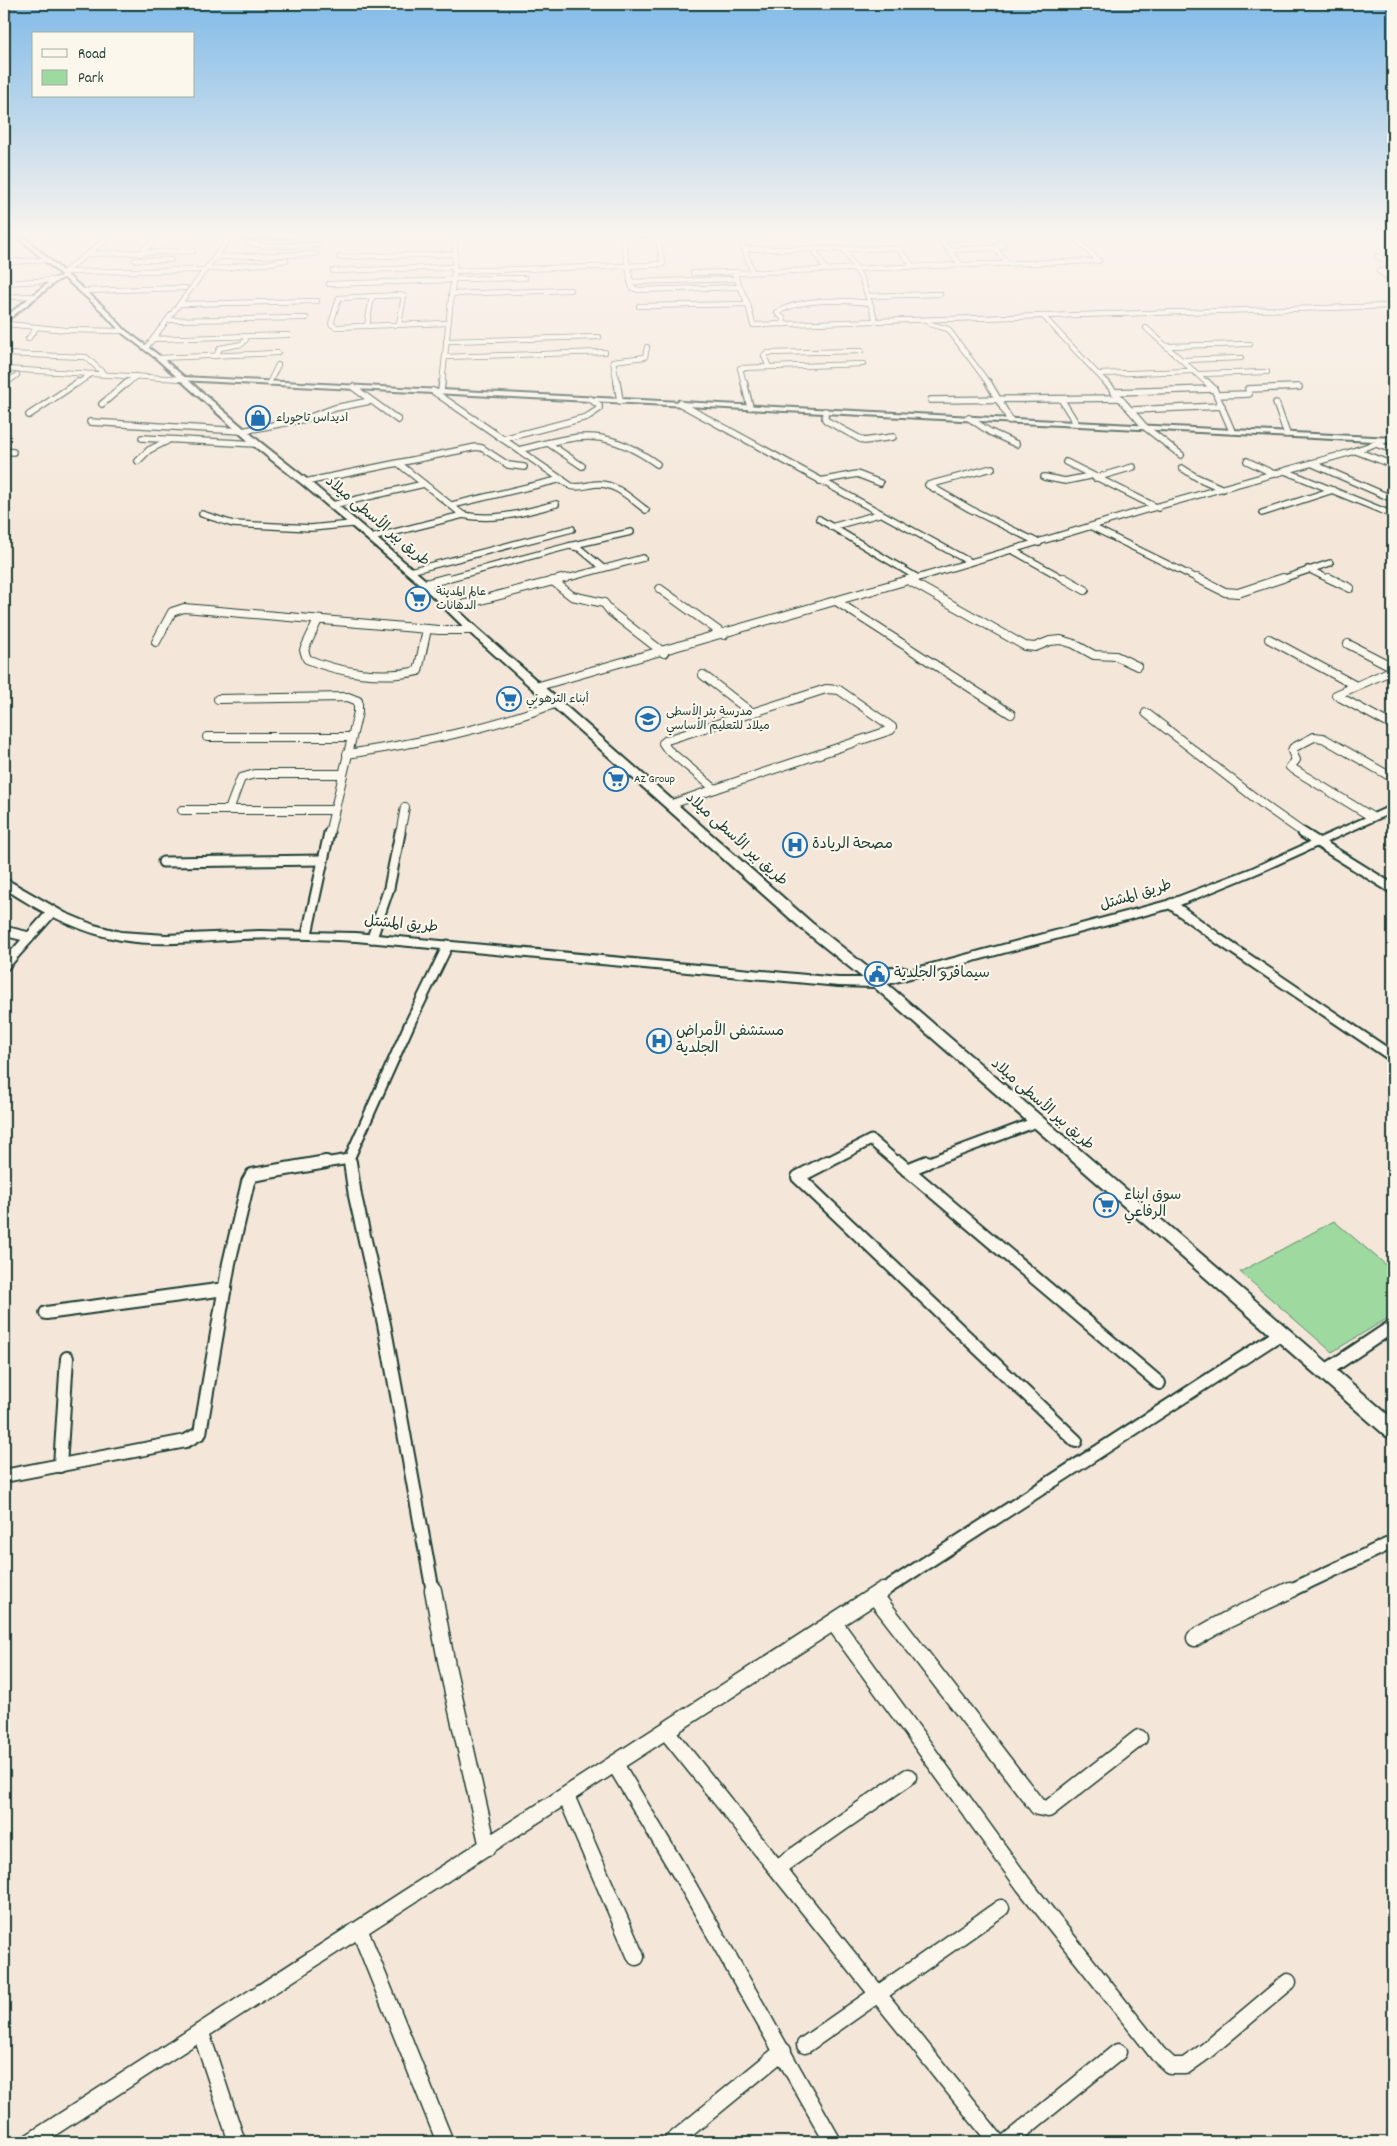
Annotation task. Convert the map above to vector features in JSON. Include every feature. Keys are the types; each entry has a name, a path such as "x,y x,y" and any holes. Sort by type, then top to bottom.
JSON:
{"main road":[{"name":"طريق بير الأسطى ميلاد","path":"126,332 150,343 159,358 182,379 425,584 473,630 539,686 807,926 866,972 1036,1122 1393,1430"},
{"name":"طريق المشتل","path":"4,882 52,913 99,931 122,936 143,938 307,934 372,938 807,979"},
{"path":"807,979 866,972"},
{"path":"807,979 877,983"}],"street":[{"path":"28,339 33,332"},
{"path":"150,343 158,332"},
{"path":"437,391 447,332"},
{"path":"951,332 977,364 1010,420"},
{"path":"1058,332 1145,427 1181,454"},
{"path":"1151,332 1214,389 1222,406 1223,414 1232,431"},
{"path":"150,343 288,335"},
{"path":"446,341 599,337"},
{"path":"574,338 576,352"},
{"path":"216,356 220,348 242,344 246,339"},
{"path":"1166,346 1250,344"},
{"path":"620,401 613,361 646,357 647,347"},
{"path":"769,367 764,356 768,353 861,351"},
{"path":"444,357 605,352"},
{"path":"159,358 278,353"},
{"path":"4,354 86,357 104,374"},
{"path":"1182,360 1241,358"},
{"path":"750,407 740,369 745,367 862,364"},
{"path":"269,383 278,365"},
{"path":"4,369 1390,440"},
{"path":"1098,374 1267,372"},
{"path":"29,415 91,374"},
{"path":"4,384 17,375"},
{"path":"102,404 136,376"},
{"path":"353,387 398,420"},
{"path":"1217,395 1244,395 1249,394 1248,389 1299,387"},
{"path":"1114,392 1214,389"},
{"path":"437,391 502,439 574,487 596,484 613,487 646,510"},
{"path":"931,400 1120,398"},
{"path":"1061,399 1076,423"},
{"path":"502,439 587,417 599,409 598,405 590,400"},
{"path":"90,422 242,431 305,419 335,408 370,401"},
{"path":"1276,403 1287,434"},
{"path":"679,404 970,562"},
{"path":"1130,410 1222,406"},
{"path":"825,411 827,421 864,441 893,437"},
{"path":"969,418 990,432 1016,444"},
{"path":"520,450 581,436 605,437 631,447 657,464"},
{"path":"142,438 257,444"},
{"path":"138,461 158,444 170,440"},
{"path":"539,686 664,653 1390,440"},
{"path":"548,443 582,466"},
{"path":"1376,444 1393,450"},
{"path":"305,482 476,447 482,448 508,465 524,467"},
{"path":"4,451 13,452"},
{"path":"1356,451 1393,465"},
{"path":"1247,461 1274,474"},
{"path":"1066,462 1158,508"},
{"path":"398,463 452,504 463,515"},
{"path":"1311,464 1393,499"},
{"path":"1044,477 1065,481 1093,477 1133,467"},
{"path":"992,468 928,485 978,514 1039,543"},
{"path":"1182,468 1196,477 1223,489"},
{"path":"1285,471 1393,515"},
{"path":"820,481 856,473 866,475 880,483"},
{"path":"452,504 562,479"},
{"path":"332,505 424,484"},
{"path":"1262,512 1333,490"},
{"path":"371,538 463,515 491,519 556,504"},
{"path":"202,514 233,524 335,528 352,524"},
{"path":"831,527 879,514"},
{"path":"819,519 918,578"},
{"path":"1092,527 1225,592 1238,593 1330,563"},
{"path":"410,571 572,529"},
{"path":"425,584 569,546 631,532"},
{"path":"569,546 579,548 602,568"},
{"path":"1012,550 1085,590"},
{"path":"450,608 643,558"},
{"path":"1308,569 1350,588"},
{"path":"908,580 1025,646 1035,647 1050,641 1061,640 1074,644 1094,655 1116,656 1137,666"},
{"path":"553,581 573,596 593,599 608,605 612,612 664,653"},
{"path":"660,589 724,635"},
{"path":"836,601 1011,714"},
{"path":"156,642 172,612 184,608 427,629 473,630"},
{"path":"318,620 304,650 307,659 339,671 406,675 418,671 427,629"},
{"path":"1269,639 1356,686"},
{"path":"1348,644 1393,669"},
{"path":"1393,669 1336,695 1393,726"},
{"path":"703,675 752,713"},
{"path":"672,804 891,730 892,727 839,690 817,691 667,740 663,743 673,754 715,788"},
{"path":"218,699 348,697 358,701 358,712 342,774 307,934"},
{"path":"347,754 414,743 467,731 520,717 557,703"},
{"path":"1146,713 1268,808 1317,842 1393,889"},
{"path":"207,737 352,737"},
{"path":"1372,817 1290,768 1296,760 1292,751 1293,748 1314,737 1323,738 1393,778"},
{"path":"229,810 241,778 247,775 342,774"},
{"path":"372,938 389,888 405,806"},
{"name":"طريق المشتل","path":"877,983 1171,904 1254,871 1393,808"},
{"path":"182,810 334,810"},
{"path":"163,862 323,860"},
{"path":"1171,904 1220,940 1393,1057"},
{"path":"4,966 52,913"},
{"path":"4,931 29,937"},
{"path":"448,946 410,1023 349,1159 355,1196 366,1237 387,1342 447,1666 488,1846"},
{"path":"866,972 924,970"},
{"path":"907,1170 1036,1122"},
{"path":"1076,1441 798,1177 871,1140 1159,1384"},
{"path":"4,1476 186,1441 200,1433 225,1289 248,1182 252,1175 263,1172 349,1159"},
{"path":"46,1314 225,1289"},
{"path":"1324,1372 1393,1326"},
{"path":"30,2142 360,1931 614,1764 1280,1334"},
{"path":"60,1466 66,1358"},
{"path":"1195,1638 1227,1620 1393,1542"},
{"path":"875,1596 1038,1807 1048,1809 1139,1738"},
{"path":"834,1622 1024,1885 1158,2054 1171,2066 1185,2066 1206,2051 1288,1982"},
{"path":"666,1731 997,2142"},
{"path":"614,1764 688,1886 834,2142"},
{"path":"776,1868 908,1777"},
{"path":"566,1796 636,1957"},
{"path":"806,2045 1001,1908"},
{"path":"360,1931 444,2142"},
{"path":"201,2033 237,2142"},
{"path":"672,2142 783,2051"},
{"path":"1007,2142 1118,2052"}],"green space":[{"path":"1334,1221 1393,1271 1393,1315 1332,1352 1240,1272"}],"place":[{"name":"اديداس تاجوراء","path":"258,418"},
{"name":"عالم المدينة الدهانات","path":"418,599"},
{"name":"أبناء الترهوني","path":"509,699"},
{"name":"مدرسة بئر الأسطى ميلاد للتعليم الأساسي","path":"648,719"},
{"name":"AZ Group","path":"616,779"},
{"name":"مصحة الريادة","path":"795,845"},
{"name":"سيمافرو الجلدية","path":"877,974"},
{"name":"مستشفى الأمراض الجلدية","path":"659,1041"},
{"name":"سوق ابناء الرفاعي","path":"1106,1205"}]}
